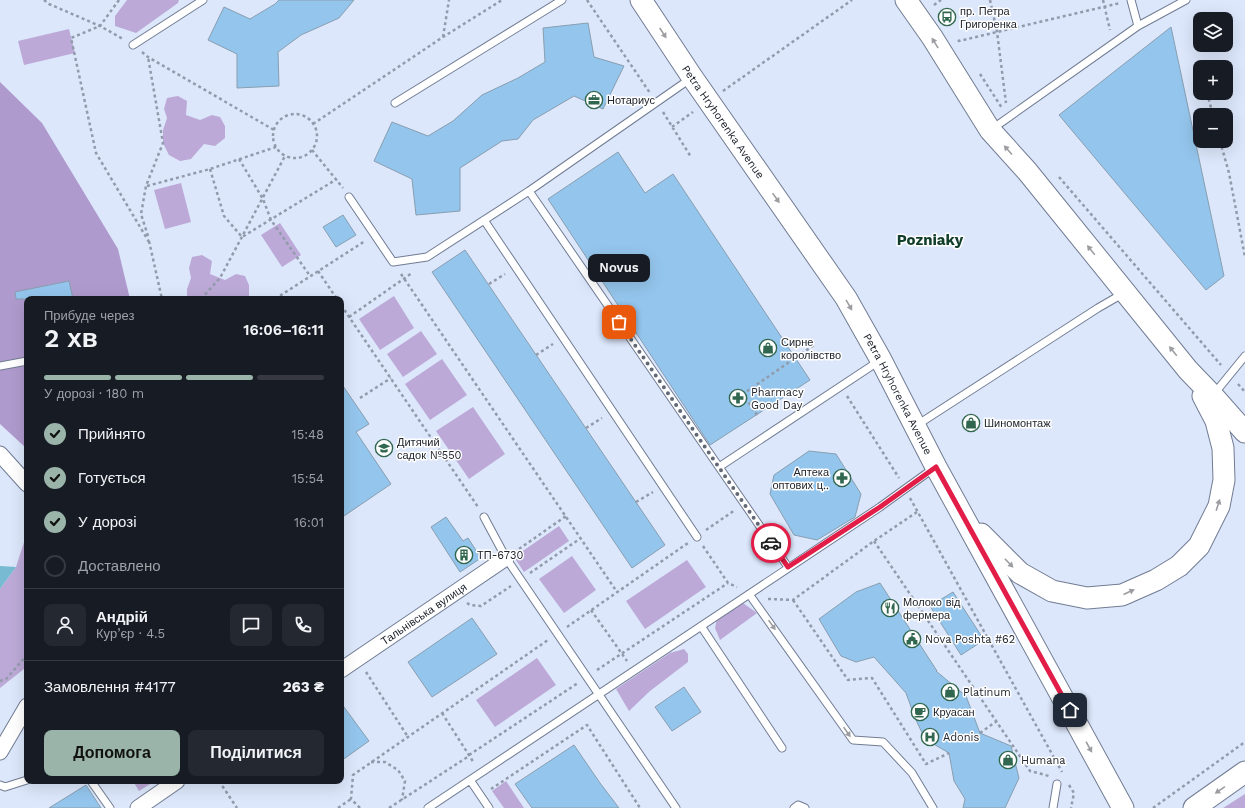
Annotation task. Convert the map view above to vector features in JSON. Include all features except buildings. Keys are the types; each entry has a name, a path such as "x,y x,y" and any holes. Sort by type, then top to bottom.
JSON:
{"main road":[{"name":"Petra Hryhorenka Avenue","path":"642,0 692,77 846,298 881,360 936,467 1123,808"},
{"path":"906,0 932,37 990,130 1027,171 1191,373 1245,432"},
{"path":"963,514 1020,573 1052,591 1087,598 1122,595 1156,580 1179,566 1199,546 1219,506 1224,480 1223,448 1216,421 1191,373"},
{"path":"1194,808 1245,772"}],"street":[{"path":"0,454 24,481"},
{"name":"Тальнівська вулиця","path":"344,668 506,558"},
{"path":"0,752 24,711"},
{"path":"138,808 173,784"}],"lane":[{"path":"133,44 203,0"},
{"path":"395,103 562,0"},
{"path":"990,130 1112,43 1138,26 1186,0"},
{"path":"1131,1 1138,26"},
{"path":"349,197 393,262 427,257 528,191 692,77"},
{"path":"528,191 788,567"},
{"path":"484,220 697,537"},
{"path":"915,426 1125,292"},
{"path":"1213,396 1245,356"},
{"path":"719,467 881,360"},
{"path":"0,366 24,362"},
{"path":"428,808 880,507 936,467"},
{"path":"484,517 506,558 676,808"},
{"path":"749,594 853,740 883,742 912,773 933,808"},
{"path":"701,626 782,748"},
{"path":"470,780 489,808"},
{"path":"0,785 5,787 24,781"},
{"path":"93,784 110,808"},
{"path":"1053,808 1057,784"},
{"path":"794,808 798,805 804,808"}],"path":[{"path":"44,0 49,4 100,26 133,44 148,57 274,130"},
{"path":"119,0 100,26 71,38 96,153 149,242"},
{"path":"443,37 449,0"},
{"path":"313,124 443,37 502,0"},
{"path":"587,0 692,157"},
{"path":"672,127 852,0"},
{"path":"931,0 938,11"},
{"path":"934,5 941,0"},
{"path":"990,0 997,32 1008,118"},
{"path":"1103,0 1112,43"},
{"path":"959,41 1104,6 1131,1"},
{"path":"955,35 963,48"},
{"path":"148,57 163,143 146,186 141,214 161,296"},
{"path":"979,73 1008,118"},
{"path":"295,114 308,119 313,124 316,130 316,144 307,155 300,158 292,158 285,156 276,147 274,142 274,130 282,119 295,114"},
{"path":"146,186 210,169 276,147"},
{"path":"1222,148 1229,173 1245,257"},
{"path":"312,150 337,179 349,197"},
{"path":"205,296 220,278 285,156"},
{"path":"238,160 263,199 270,220 310,276"},
{"path":"210,169 224,216 242,237"},
{"path":"1054,172 1245,392"},
{"path":"242,237 337,179"},
{"path":"280,296 374,235"},
{"path":"393,262 617,592"},
{"path":"489,284 516,268"},
{"path":"318,271 335,296"},
{"path":"344,309 484,517"},
{"path":"536,355 563,338"},
{"path":"757,415 743,394 814,345"},
{"path":"360,398 391,378"},
{"path":"841,386 905,488 1063,774"},
{"path":"586,428 613,412"},
{"path":"636,502 663,486"},
{"path":"360,808 351,799 353,775 697,537 743,503"},
{"path":"506,558 566,516"},
{"path":"874,541 1030,771 1052,777"},
{"path":"389,808 728,583"},
{"path":"792,600 848,680 872,678 926,764 949,753"},
{"path":"590,610 634,671"},
{"path":"0,681 6,679 24,658"},
{"path":"362,666 408,736"},
{"path":"442,713 494,796"},
{"path":"980,734 997,722"},
{"path":"490,789 587,725 640,808"},
{"path":"1154,808 1245,742"},
{"path":"371,762 385,762 398,770 404,781 402,800"},
{"path":"1067,781 1074,793 1071,808"},
{"path":"221,784 237,808"},
{"path":"338,808 351,799"}],"shaded area":[{"path":"127,0 179,0 178,3 136,33 115,26 115,16"},
{"path":"69,29 75,53 24,65 18,41"},
{"path":"0,82 42,123 118,249 129,296 24,296 24,446 0,424"},
{"path":"178,96 187,101 186,115 200,120 212,115 220,117 225,126 225,138 215,146 204,144 191,159 180,161 169,155 163,143 163,130 167,118 164,109 167,98"},
{"path":"181,183 191,222 165,229 154,190"},
{"path":"280,223 301,255 282,267 261,235"},
{"path":"202,255 212,261 210,274 225,280 236,274 245,276 249,285 249,296 187,296 187,289 191,278 189,268 192,257"},
{"path":"394,296 414,328 380,350 359,319"},
{"path":"421,331 437,354 403,377 387,354"},
{"path":"442,359 467,395 430,420 405,384"},
{"path":"473,407 505,454 469,479 436,431"},
{"path":"559,526 569,541 524,572 514,557"},
{"path":"24,542 24,669 0,688 0,589 16,567"},
{"path":"572,556 596,590 564,613 539,579"},
{"path":"687,560 706,587 645,629 626,601"},
{"path":"743,603 757,613 720,640 715,628 717,619"},
{"path":"684,649 688,654 688,662 650,691 629,711 616,689 670,653"},
{"path":"537,658 556,685 495,727 476,700"},
{"path":"506,781 524,808 504,808 492,791"},
{"path":"135,784 150,784 139,791"},
{"path":"1245,794 1245,808 1223,808"}],"water":[{"path":"0,566 16,567 0,589"}],"way so far":[{"path":"619,322 771,543"}],"place":[{"name":"пр. Петра Григоренка","path":"947,17"},
{"name":"Нотариус","path":"594,100"},
{"name":"Novus","path":"619,322"},
{"name":"Сирне королівство","path":"768,348"},
{"name":"Pharmacy Good Day","path":"738,398"},
{"name":"Шиномонтаж","path":"971,423"},
{"name":"Дитячий садок №550","path":"384,448"},
{"name":"Аптека оптових ц‥","path":"842,478"},
{"name":"ТП-6730","path":"464,555"},
{"name":"Молоко від фермера","path":"890,608"},
{"name":"Nova Poshta #62","path":"912,639"},
{"name":"Platinum","path":"950,692"},
{"name":"Круасан","path":"920,712"},
{"name":"Adonis","path":"930,737"},
{"name":"Humana","path":"1008,760"}],"district":[{"name":"Pozniaky","path":"930,240"}],"route":[{"path":"771,543 788,567 880,507 936,467 1070,710"}]}
